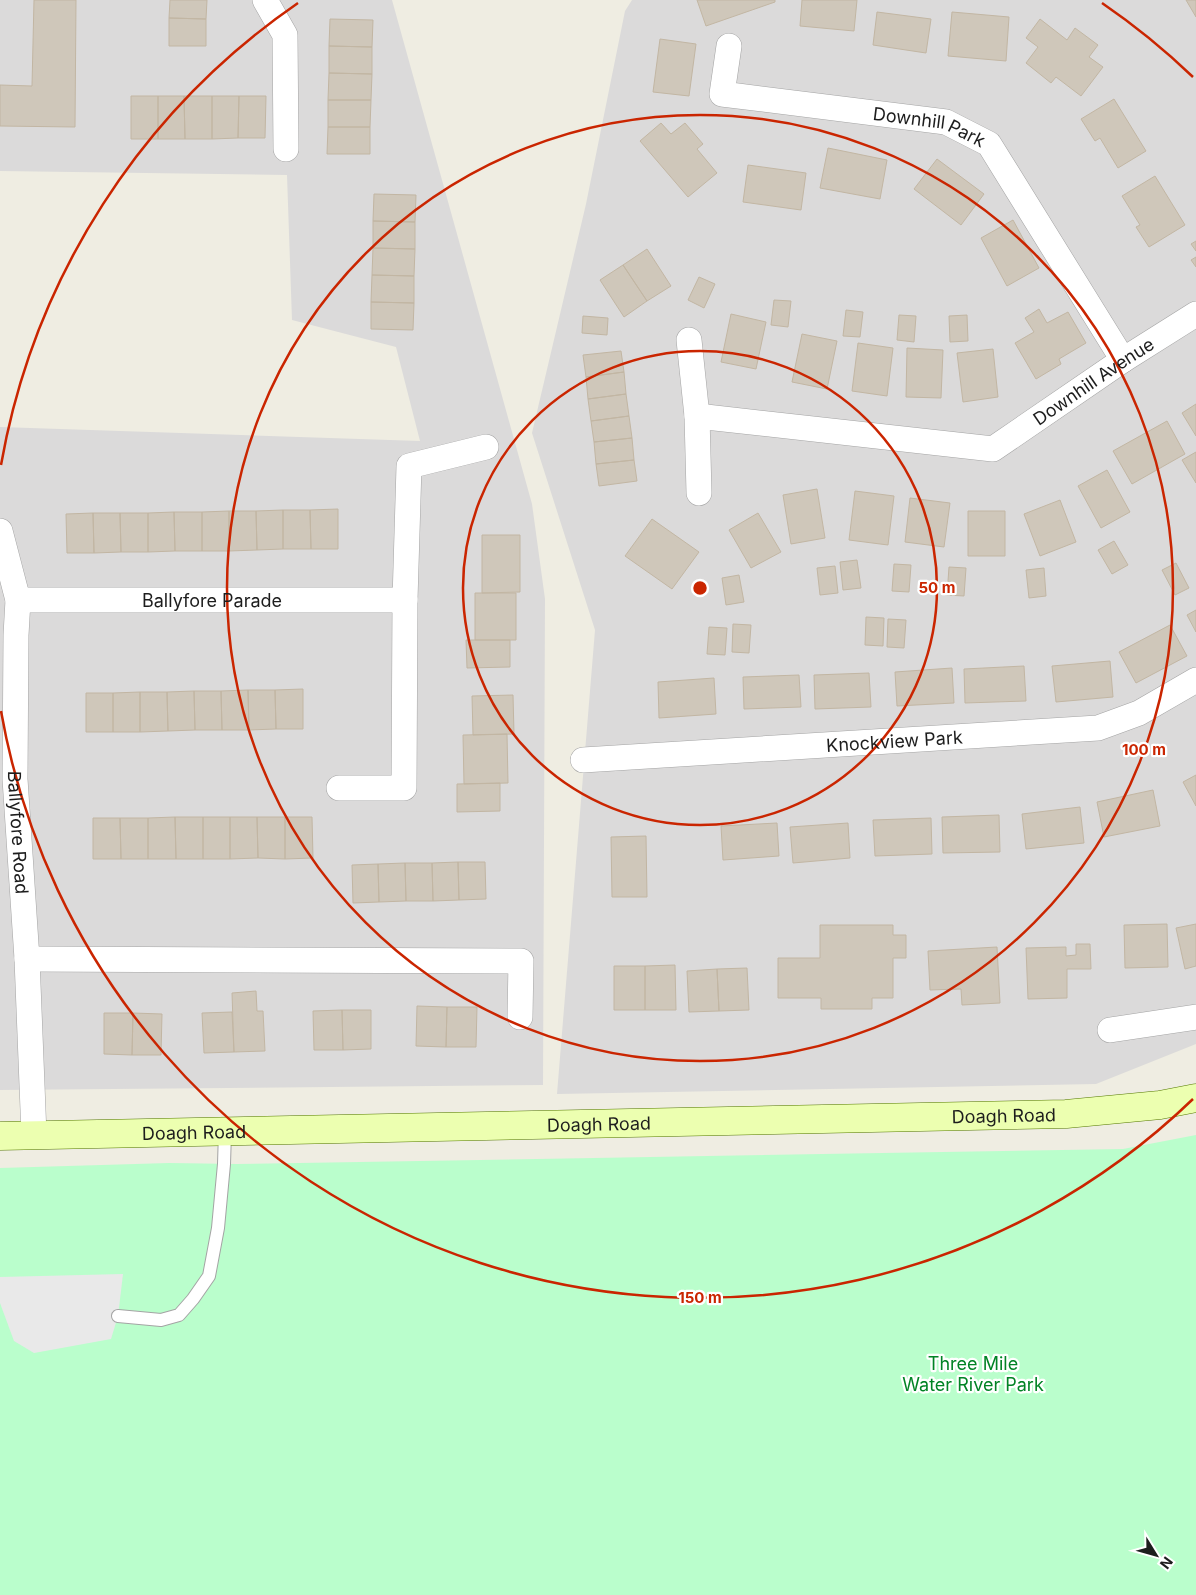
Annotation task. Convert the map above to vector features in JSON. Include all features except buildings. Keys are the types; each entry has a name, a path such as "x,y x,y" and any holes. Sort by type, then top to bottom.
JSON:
{"main road":[{"name":"Doagh Road","path":"0,1136 1066,1114 1160,1105 1196,1098"}],"street":[{"path":"265,0 285,35 286,149"},
{"name":"Downhill Park","path":"728,46 722,94 946,122 989,144 1123,360"},
{"name":"Downhill Avenue","path":"697,416 993,449 1123,360 1196,314"},
{"path":"689,340 697,416 699,493"},
{"path":"339,788 404,788 405,600 409,466 486,447"},
{"name":"Ballyfore Road","path":"0,531 18,600 8,780 27,959 34,1135"},
{"name":"Ballyfore Parade","path":"18,600 405,600"},
{"name":"Knockview Park","path":"583,760 1098,728 1139,713 1196,680"},
{"path":"27,959 521,961 520,1017"},
{"path":"1110,1030 1196,1017"}],"lane":[{"path":"118,1316 161,1320 179,1314 193,1299 209,1276 218,1228 225,1132"}],"shaded area":[{"path":"0,0 392,0 532,504 545,599 543,1085 0,1090 0,427 420,441 396,347 292,320 287,175 0,171"},
{"path":"632,0 1196,0 1196,1044 1096,1084 557,1094 595,630 532,433 586,204 625,11"},
{"path":"123,1274 118,1316 111,1339 34,1353 14,1341 0,1303 0,1277"}],"green space":[{"name":"Three Mile Water River Park","path":"1196,1135 1196,1595 0,1595 0,1168 169,1163 237,1164 1123,1149"}]}
